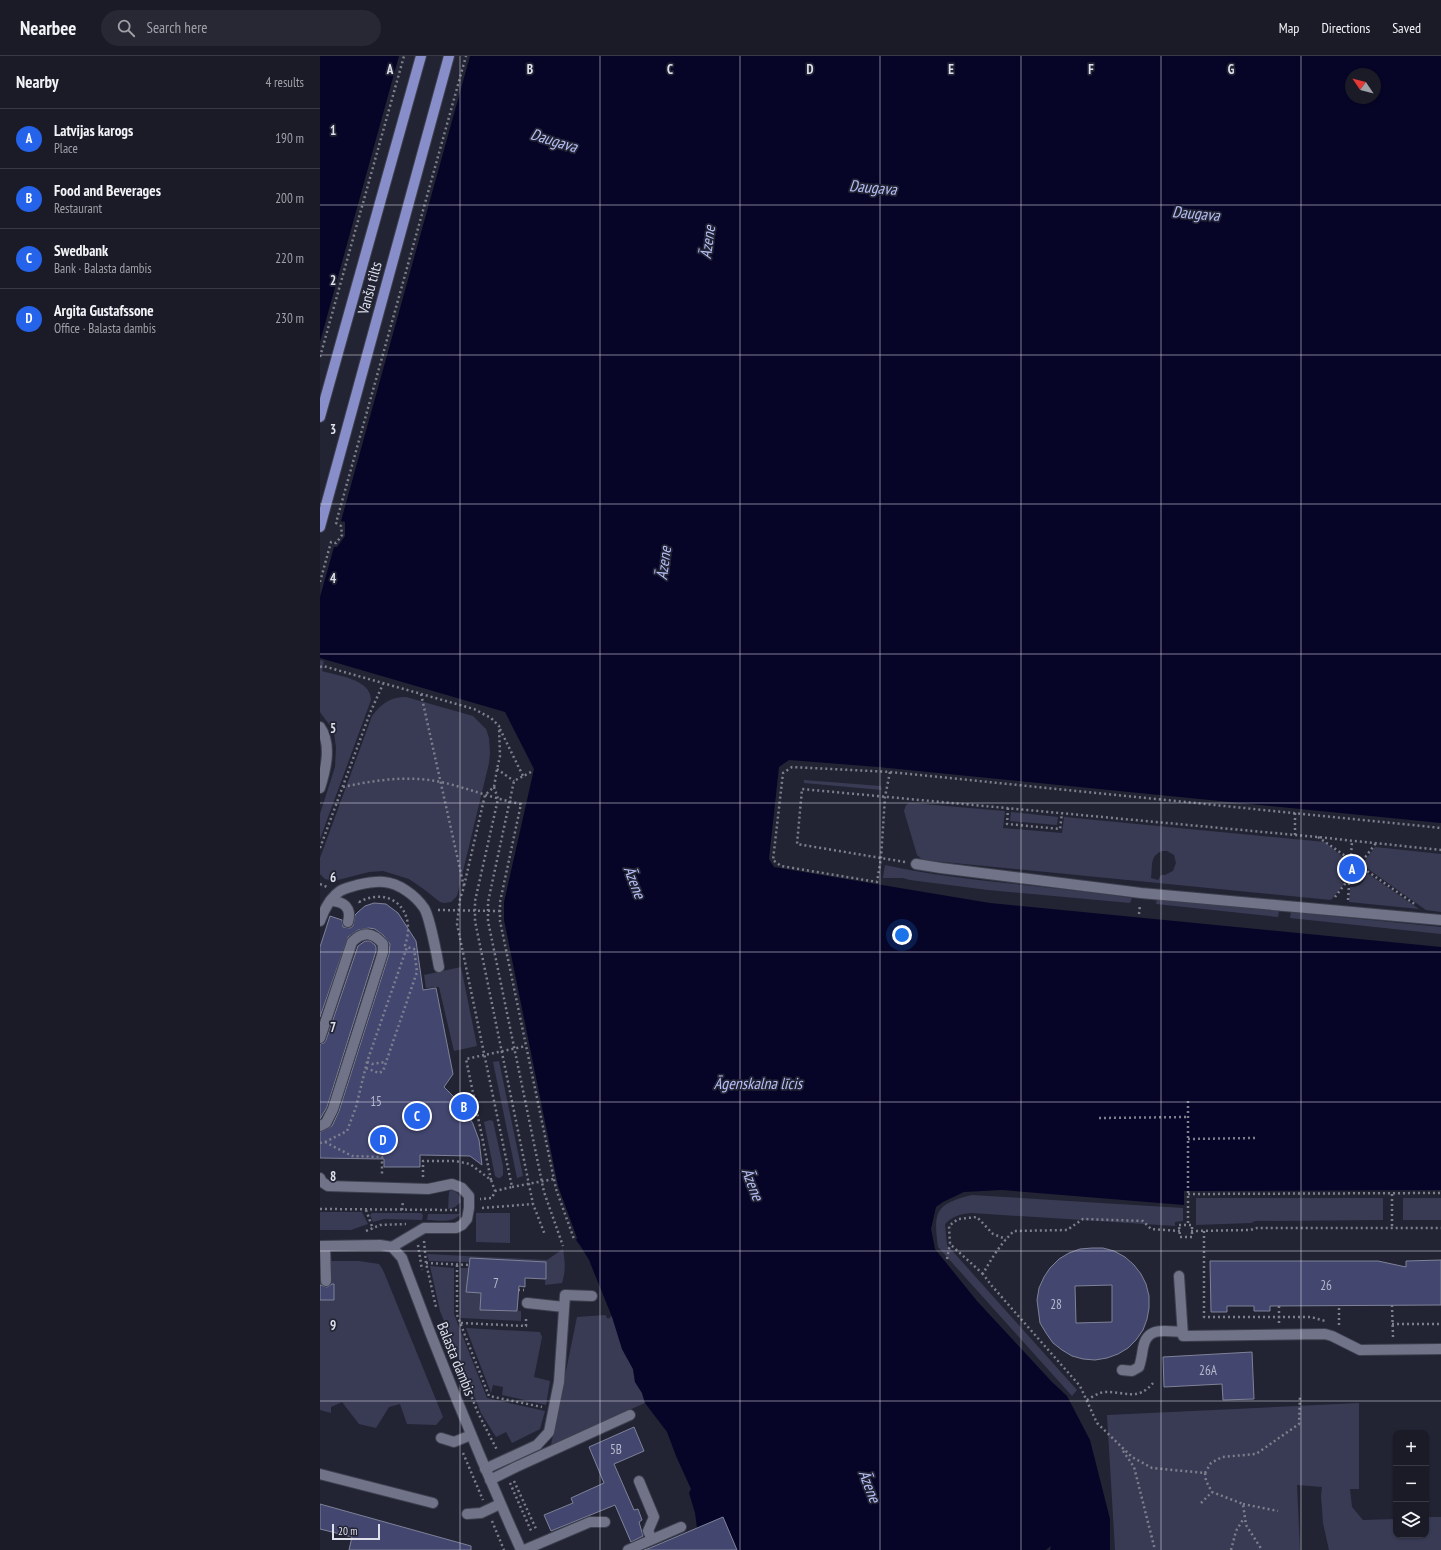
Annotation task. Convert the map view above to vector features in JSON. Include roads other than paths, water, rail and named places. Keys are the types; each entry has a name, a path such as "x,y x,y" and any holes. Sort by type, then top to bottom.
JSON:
{"main road":[{"name":"Vanšu tilts","path":"320,417 421,56"},
{"name":"Vanšu tilts","path":"320,527 449,56"}],"street":[{"path":"320,727 326,740 327,752 320,788"},
{"path":"916,864 1141,893 1441,920"},
{"path":"320,921 330,900 339,891 372,882 385,882 395,885 412,894 425,909 439,967"},
{"path":"330,900 343,903 350,915 348,922"},
{"path":"320,1038 352,942 358,937 367,934 377,937 383,944 383,952 333,1109 326,1123 320,1126"},
{"path":"320,1178 322,1182 328,1186 428,1189 452,1184 462,1188 468,1196 469,1208 467,1219 462,1225 456,1228 424,1228 392,1246 322,1246 326,1281"},
{"name":"Balasta dambis","path":"392,1246 402,1258 435,1346 471,1435 521,1550"},
{"path":"1179,1276 1183,1336 1325,1334 1360,1350 1441,1349"},
{"path":"485,1469 537,1445 549,1432 559,1382 565,1295 592,1296"},
{"path":"527,1304 564,1307"},
{"path":"1122,1370 1132,1371 1139,1367 1142,1358 1143,1346 1150,1333 1156,1331 1182,1332"},
{"path":"490,1480 630,1415"},
{"path":"441,1438 454,1442 471,1435"},
{"path":"320,1474 433,1503"},
{"path":"639,1481 654,1517 648,1531 652,1540"},
{"path":"467,1514 481,1513 500,1504"},
{"path":"524,1550 590,1522 605,1522"},
{"path":"628,1550 681,1527"}],"water":[{"path":"320,56 1441,56 1441,823 878,767 789,760 779,767 769,859 774,867 990,903 1441,947 1441,1190 1184,1191 1184,1205 1002,1190 964,1192 936,1207 931,1229 935,1249 977,1301 1052,1382 1067,1396 1090,1440 1110,1519 1110,1550 1050,1550 1051,1546 1046,1550 737,1550 723,1517 697,1528 695,1513 689,1493 691,1489 667,1432 645,1403 642,1393 635,1382 633,1369 622,1349 612,1317 589,1260 576,1240 577,1238 558,1186 504,920 504,902 534,769 505,712 320,658"}],"place":[{"name":"Latvijas karogs","path":"1352,869"},
{"name":"Food and Beverages","path":"464,1107"},
{"name":"Swedbank","path":"417,1116"},
{"name":"Argita Gustafssone","path":"383,1140"}],"water label":[{"name":"Daugava","path":"554,140"},
{"name":"Daugava","path":"873,187"},
{"name":"Daugava","path":"1196,213"},
{"name":"Āzene","path":"707,242"},
{"name":"Āzene","path":"663,563"},
{"name":"Āzene","path":"635,882"},
{"name":"Āgenskalna līcis","path":"758,1083"},
{"name":"Āzene","path":"753,1184"},
{"name":"Āzene","path":"870,1486"}]}
